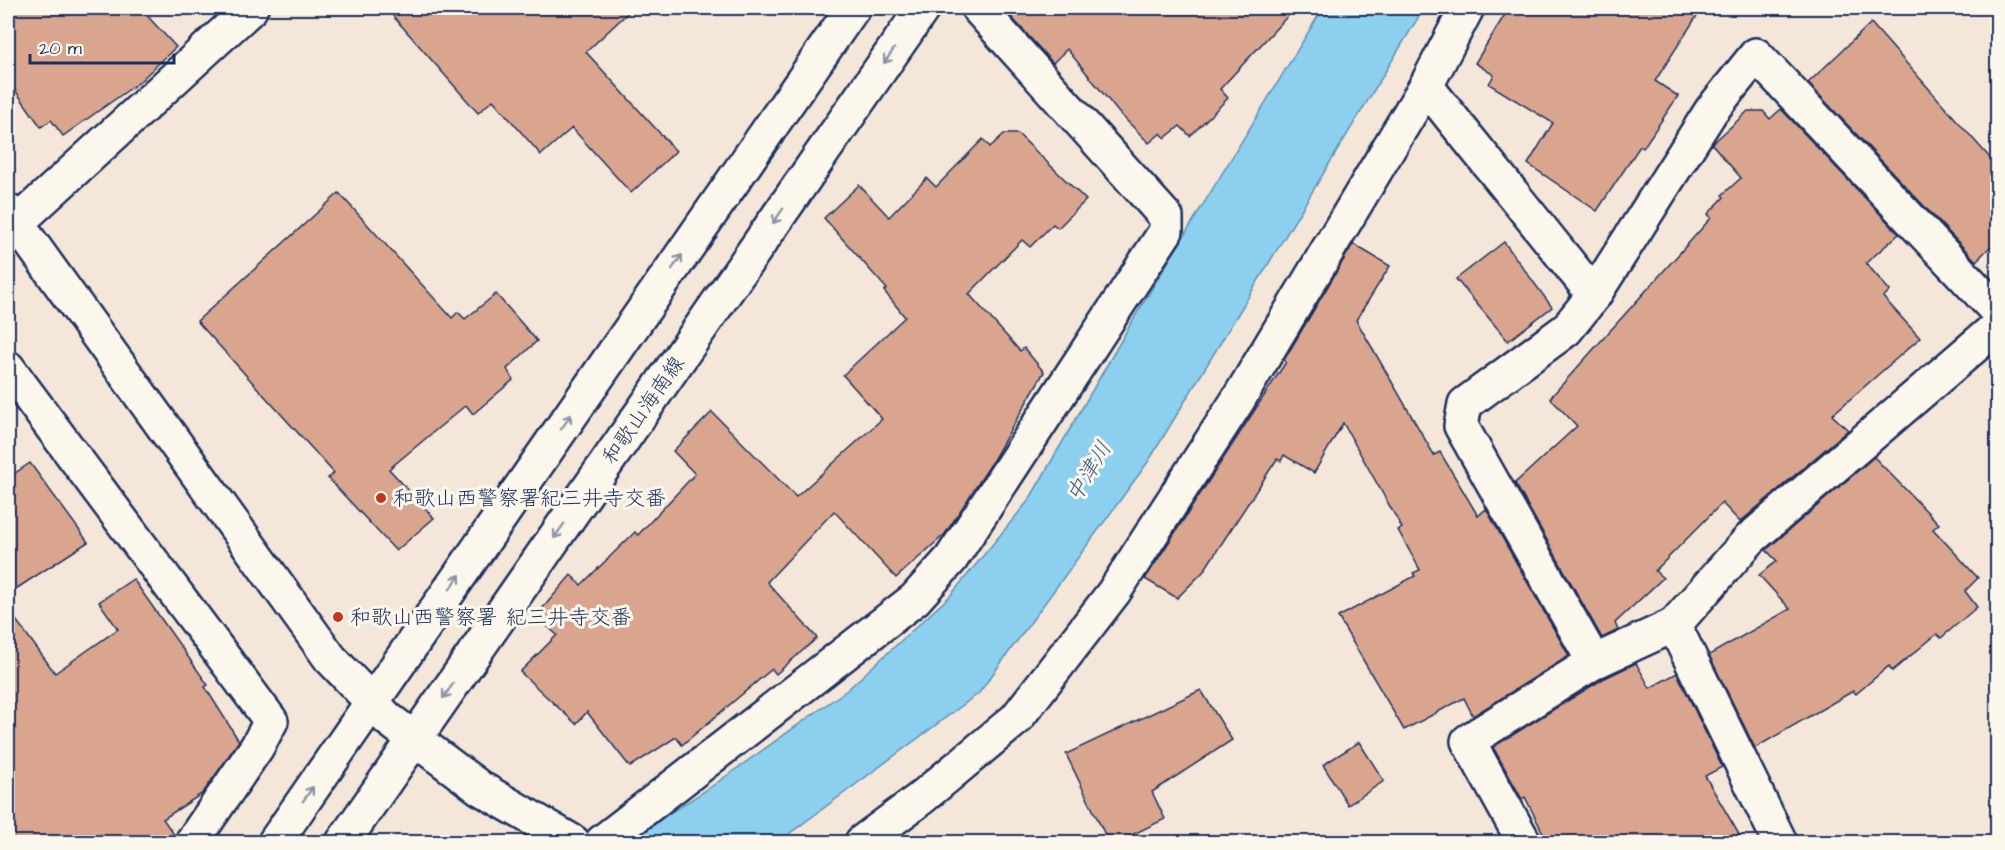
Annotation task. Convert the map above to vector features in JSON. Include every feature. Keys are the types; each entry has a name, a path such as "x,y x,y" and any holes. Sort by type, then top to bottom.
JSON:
{"street":[{"path":"251,8 11,222 330,658 388,719 414,739 480,788 566,838"},
{"path":"275,843 854,8"},
{"name":"和歌山海南線","path":"343,843 922,8"},
{"path":"602,843 915,599 951,559 1166,231 1166,217 978,8"},
{"path":"862,843 920,799 1016,719 1114,592 1238,400 1426,86 1467,8"},
{"path":"1594,662 1461,426 1465,404 1566,330 1594,295 1711,111 1756,55 1998,312"},
{"path":"1426,86 1594,295"},
{"path":"1524,843 1468,741 1594,662 1674,625 1750,539 1998,326"},
{"path":"8,368 271,721 258,747 192,843"},
{"path":"1674,625 1780,843"}],"water":[{"name":"中津川","path":"1323,8 1424,8 1148,462 979,693 778,842 624,842 708,789 847,690 950,596 1029,500 1137,313"}],"building":[{"path":"8,8 140,8 176,47 138,83 63,136 51,120 41,127 8,80"},
{"path":"386,8 633,8 586,52 676,151 631,193 572,128 541,155 493,100 478,113"},
{"path":"1003,8 1295,8 1220,89 1228,98 1190,136 1180,126 1165,138 1161,133 1149,143 1119,113 1067,49 1053,63"},
{"path":"1509,8 1702,8 1655,81 1678,96 1643,148 1640,146 1597,211 1528,164 1553,123 1489,84 1494,75 1475,63"},
{"path":"1871,23 1998,167 1998,239 1976,261 1808,83"},
{"path":"1781,109 1899,234 1866,263 1890,291 1883,297 1920,338 1832,415 1848,430 1740,522 1722,503 1655,571 1663,578 1615,623 1618,630 1602,638 1515,483 1577,426 1550,398 1711,218 1708,214 1724,197 1722,195 1741,178 1712,144 1748,111 1763,111 1770,119"},
{"path":"1004,134 1018,134 1086,200 1058,228 1053,224 1030,247 1022,240 969,294 1020,351 1024,348 1044,372 989,467 945,534 896,578 834,511 767,582 817,638 776,674 772,669 682,745 676,737 630,767 587,712 576,724 520,672 557,635 536,616 571,575 581,585 635,532 638,535 695,474 673,451 712,412 796,497 882,419 843,375 905,317 884,291 887,289 824,218 859,185 889,217 927,178 936,187 983,139 990,147"},
{"path":"339,193 452,318 458,312 465,319 496,294 537,341 507,369 513,380 473,414 466,405 389,469 434,518 396,551 328,478 334,473 197,321"},
{"path":"1504,242 1552,307 1508,341 1456,279"},
{"path":"1353,244 1390,266 1356,320 1434,455 1440,452 1478,516 1486,509 1569,656 1473,716 1464,698 1404,730 1338,617 1415,576 1413,573 1420,570 1398,530 1402,528 1343,423 1314,473 1284,455 1281,461 1277,459 1203,572 1177,598 1145,579 1286,362 1284,360"},
{"path":"1874,457 1939,524 1933,529 1978,578 1965,591 1977,607 1941,638 1937,634 1892,671 1889,666 1856,694 1853,691 1755,748 1709,655 1790,609 1759,575 1777,561 1766,550"},
{"path":"30,463 88,542 8,594 8,478"},
{"path":"133,579 208,685 205,687 239,741 203,793 163,819 175,836 174,843 8,843 8,609 55,673 118,629 99,602"},
{"path":"1636,663 1650,688 1677,673 1722,767 1705,776 1744,843 1548,843 1525,797 1522,799 1493,747 1603,679"},
{"path":"1201,690 1232,740 1152,792 1165,819 1115,843 1109,843 1066,754"},
{"path":"1359,742 1384,781 1348,805 1323,765"}],"place":[{"name":"和歌山西警察署紀三井寺交番","path":"381,498"},
{"name":"和歌山西警察署 紀三井寺交番","path":"338,617"}]}
